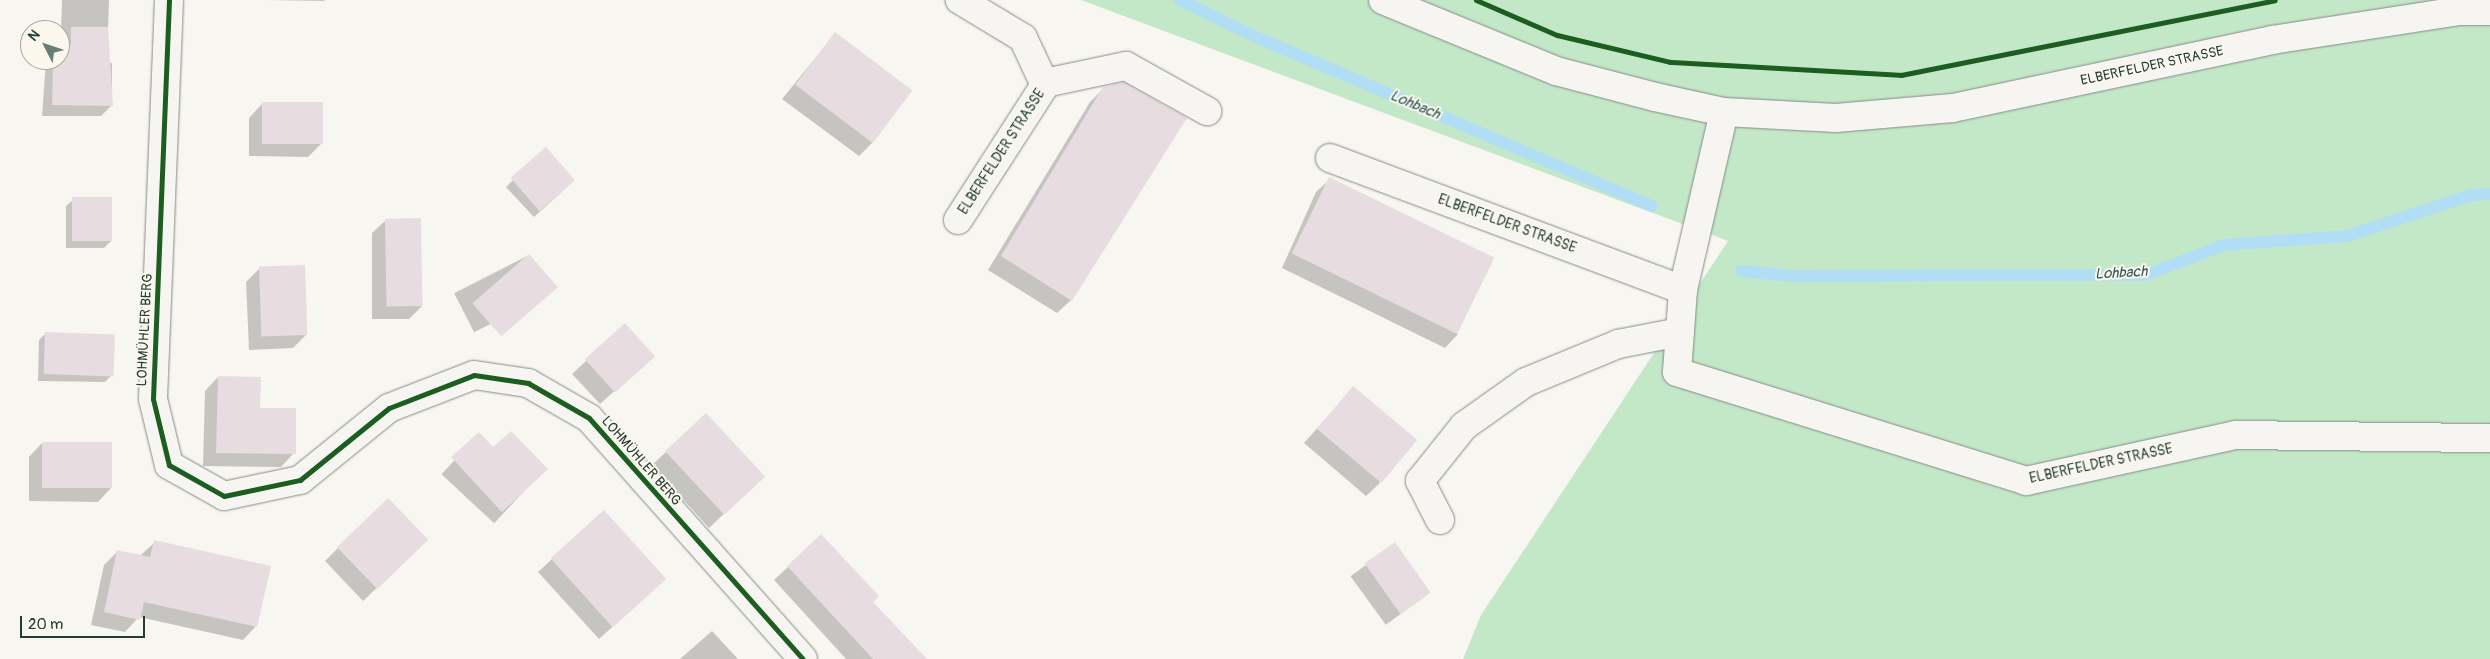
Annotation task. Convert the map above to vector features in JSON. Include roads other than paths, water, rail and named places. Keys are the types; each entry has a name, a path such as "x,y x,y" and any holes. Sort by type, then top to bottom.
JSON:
{"street":[{"name":"LOHMÜHLER BERG","path":"169,0 153,399 169,465 224,496 300,480 388,408 474,375 528,383 588,418 803,659"},
{"name":"ELBERFELDER STRASSE","path":"960,0 1023,38 1045,83"},
{"name":"ELBERFELDER STRASSE","path":"1383,0 1556,70 1724,112 1836,118 1953,108 2272,40 2460,11 2490,11"},
{"name":"ELBERFELDER STRASSE","path":"958,220 1045,83 1126,66 1207,111"},
{"name":"ELBERFELDER STRASSE","path":"1724,112 1683,290 1677,372 2026,481 2236,435 2490,438"},
{"name":"ELBERFELDER STRASSE","path":"1330,158 1683,290"},
{"path":"1440,520 1420,481 1464,426 1526,382 1618,344 1680,332"}],"waterway":[{"name":"Lohbach","path":"1180,0 1258,38 1652,206"},
{"name":"Lohbach","path":"1741,271 1791,276 2146,275 2224,245 2347,236 2472,195 2490,194"}]}
